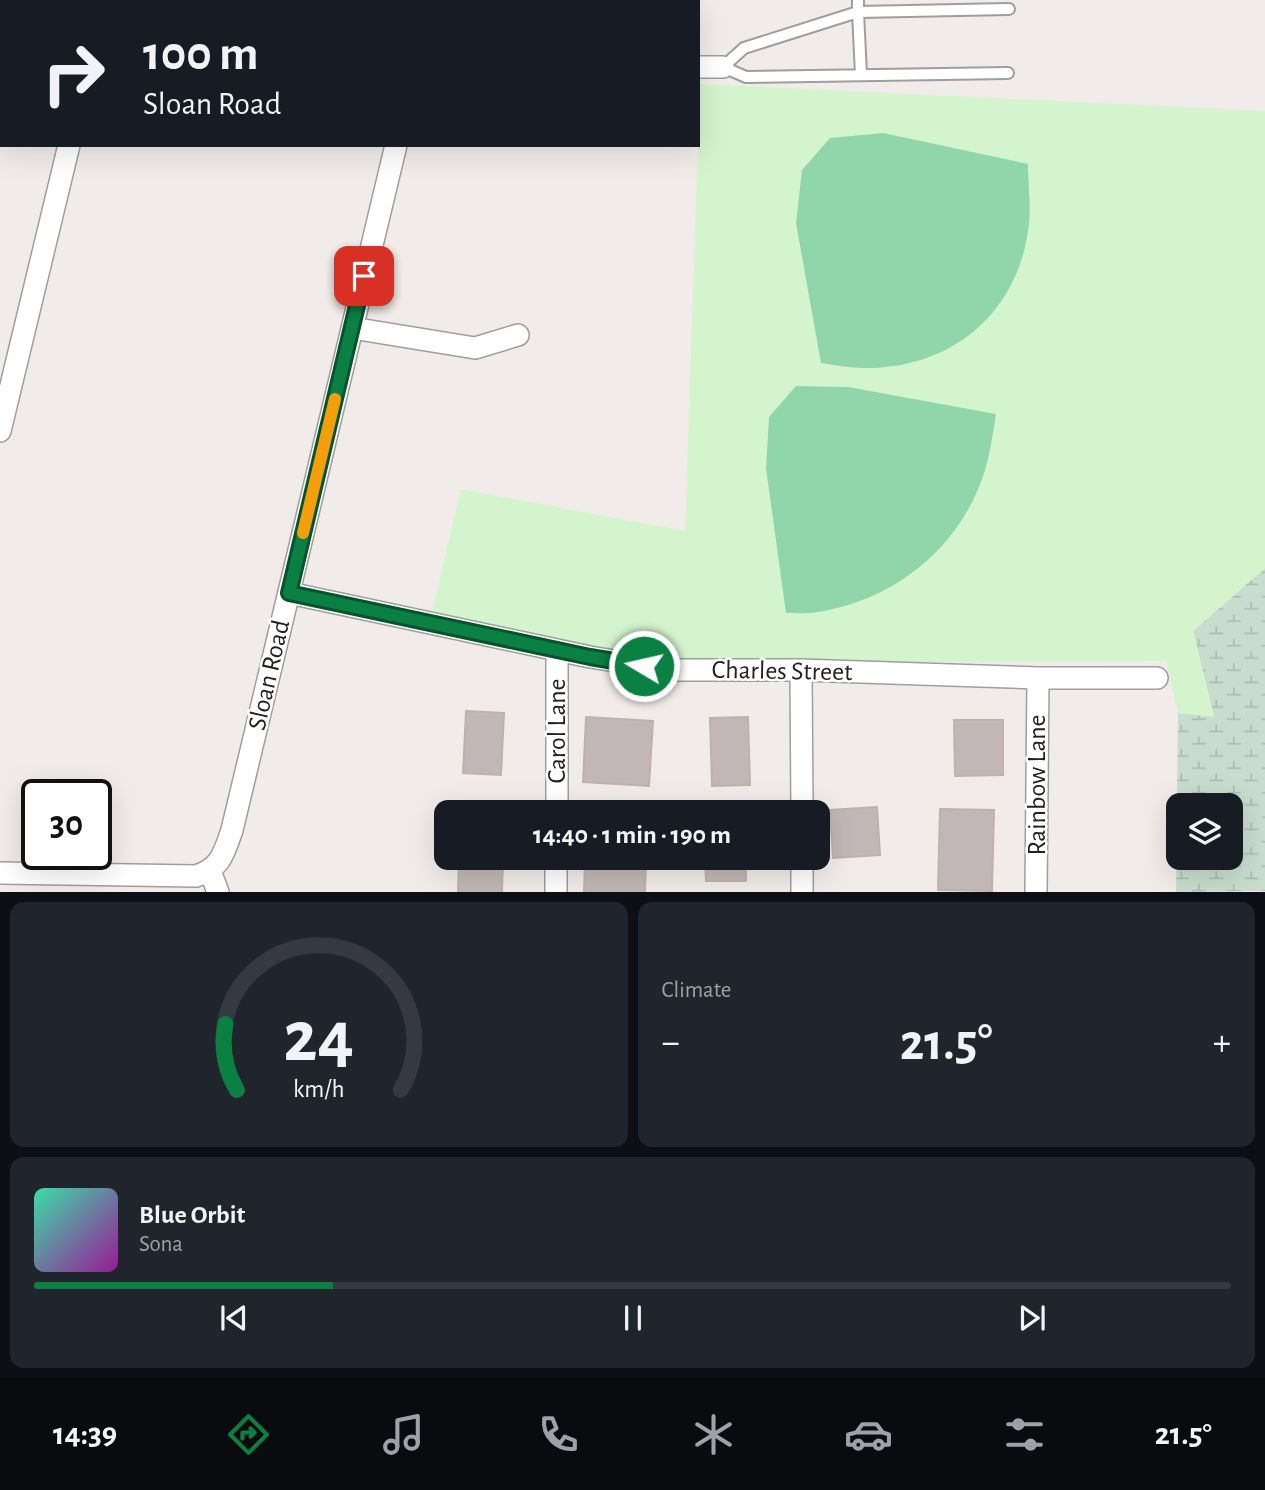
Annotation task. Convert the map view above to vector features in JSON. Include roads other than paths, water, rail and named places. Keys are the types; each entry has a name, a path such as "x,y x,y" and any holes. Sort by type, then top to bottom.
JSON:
{"street":[{"path":"700,67 723,67"},
{"path":"0,431 69,147"},
{"name":"Sloan Road","path":"210,871 222,858 232,830 396,147"},
{"path":"352,328 475,348 518,335"},
{"name":"Charles Street","path":"289,593 557,650 671,670 801,670 1038,678 1157,678"},
{"name":"Carol Lane","path":"556,800 557,650"},
{"path":"801,670 802,800"},
{"name":"Rainbow Lane","path":"1036,891 1038,678"},
{"path":"556,870 556,891"},
{"path":"802,870 802,891"},
{"path":"0,873 196,876 210,871 218,891"}],"lane":[{"path":"1008,73 746,78 723,67 744,48 858,6 1009,9"},
{"path":"858,6 861,75"}]}
